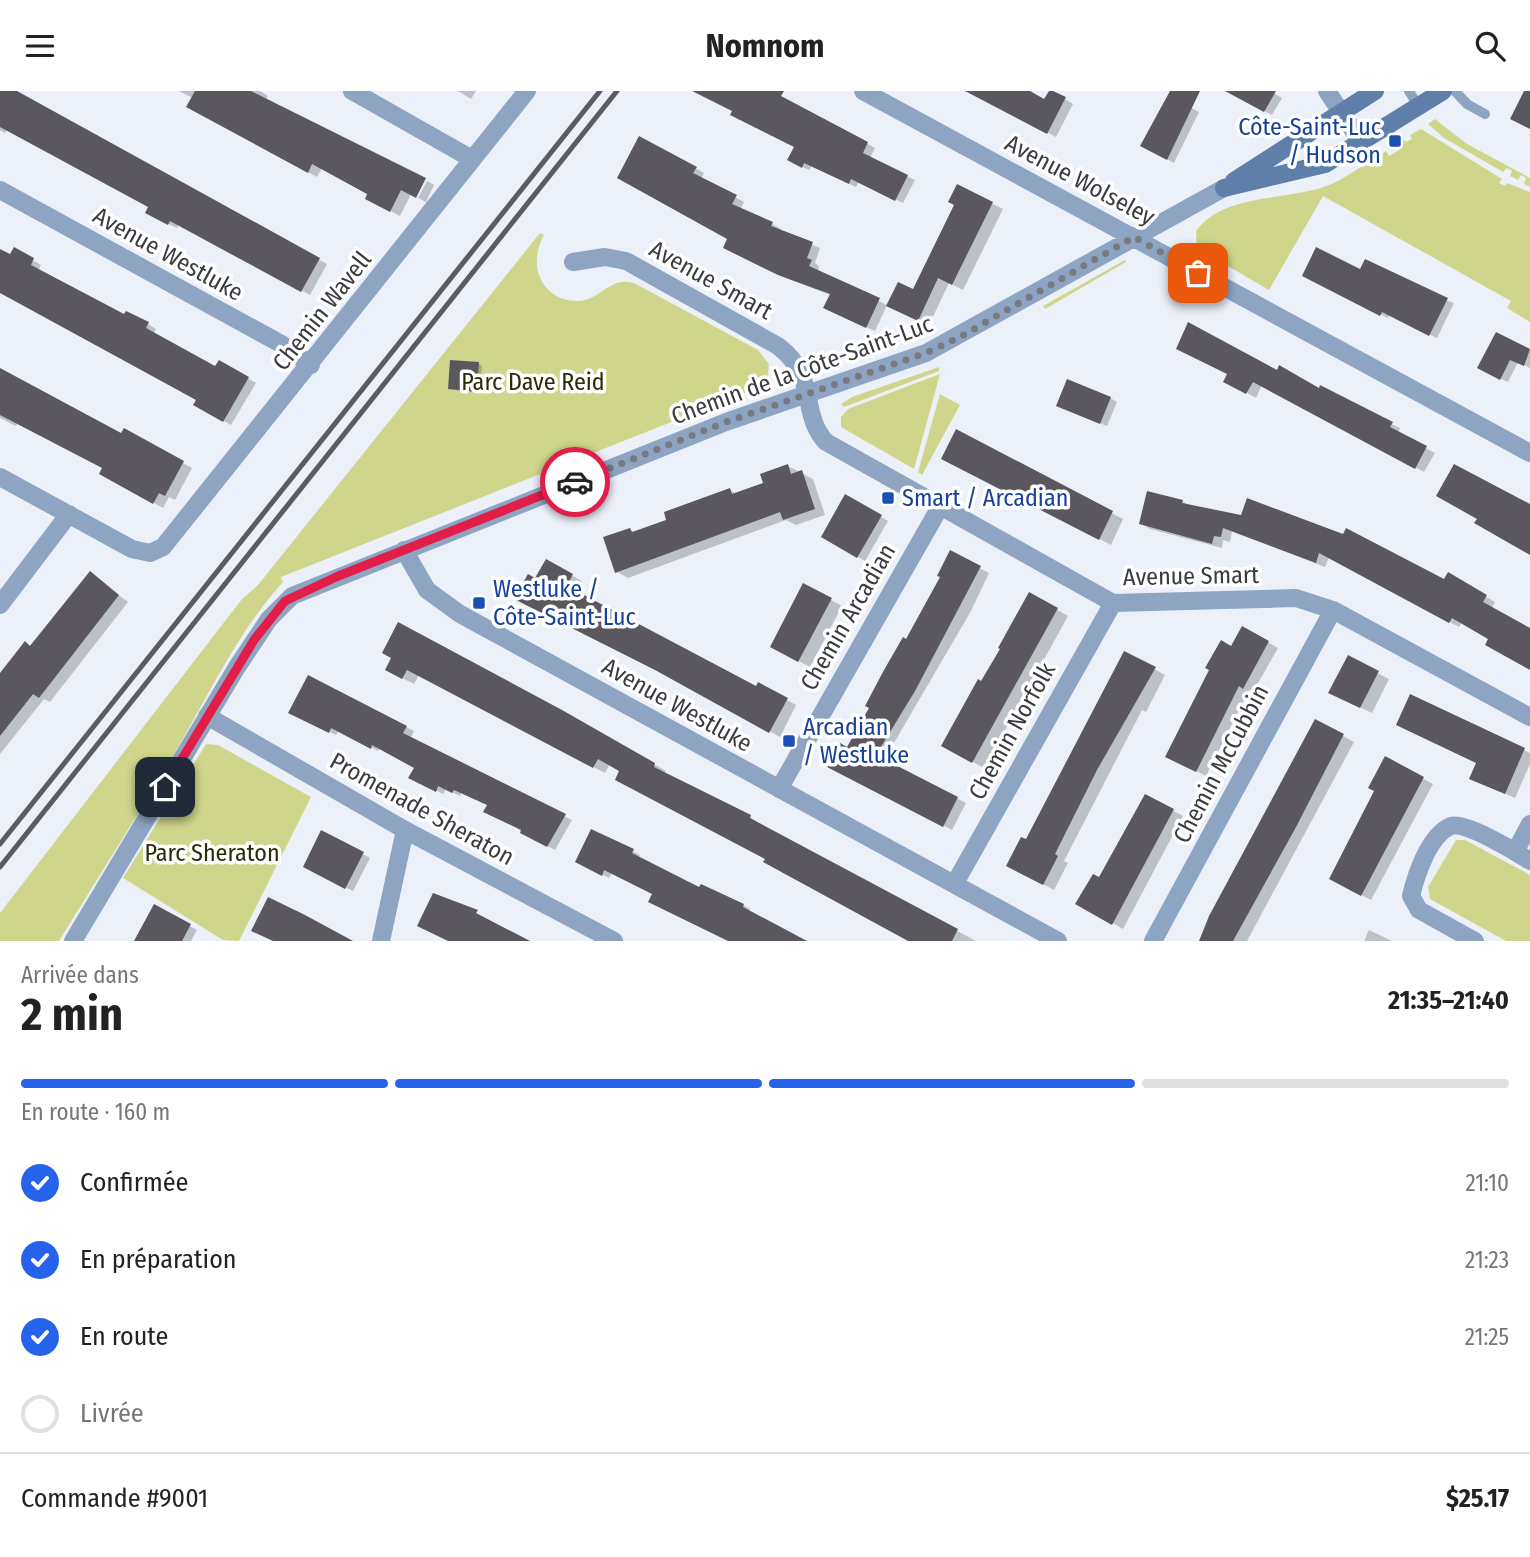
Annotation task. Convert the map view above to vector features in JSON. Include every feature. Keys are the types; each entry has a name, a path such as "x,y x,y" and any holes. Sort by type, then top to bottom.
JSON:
{"main road":[{"name":"Chemin de la Côte-Saint-Luc","path":"1224,188 1375,91"},
{"name":"Chemin de la Côte-Saint-Luc","path":"1224,188 1317,167 1361,142 1414,99 1443,91"}],"street":[{"path":"352,91 472,159"},
{"name":"Chemin Wavell","path":"69,514 132,549 149,553 167,543 527,91"},
{"name":"Avenue Wolseley","path":"863,91 1530,453"},
{"path":"1327,91 1361,142"},
{"name":"Chemin de la Côte-Saint-Luc","path":"73,941 254,640 285,601 404,550 726,422 940,347 1224,188"},
{"name":"Avenue Westluke","path":"0,190 283,345 311,365"},
{"name":"Avenue Smart","path":"573,262 594,258 618,258 646,271 778,346 800,369 817,430 826,443 1112,603 1296,598 1332,610 1530,717"},
{"path":"0,477 69,514 0,605"},
{"name":"Chemin Arcadian","path":"779,789 940,507"},
{"name":"Avenue Westluke","path":"404,550 427,590 460,614 1058,941"},
{"name":"Chemin Norfolk","path":"955,883 1112,603"},
{"name":"Chemin McCubbin","path":"1153,941 1332,610"},
{"name":"Promenade Sheraton","path":"207,716 405,830 614,941"},
{"path":"1475,941 1419,910 1411,896 1415,878 1437,837 1451,826 1464,826 1523,856 1530,824"},
{"path":"381,941 405,830"}],"lane":[{"path":"1455,91 1467,104 1485,114"}],"green space":[{"path":"1435,119 1467,144 1530,178 1530,187 1524,184 1526,178 1521,175 1518,180 1510,176 1512,171 1507,168 1503,172 1444,138 1428,124"},
{"path":"1421,129 1502,179 1499,183 1505,186 1507,183 1530,192 1530,322 1507,308 1511,301 1323,196 1269,290 1197,248 1196,231 1209,218 1224,209 1334,183 1386,151 1389,156 1401,149 1398,143 1403,139 1406,142 1412,139 1410,135"},
{"name":"Parc Dave Reid","path":"540,233 544,235 539,246 537,269 546,288 554,295 577,301 586,300 619,282 636,284 758,350 769,364 767,384 281,577 283,582 242,636 154,787 59,941 0,941 0,913 242,599 258,585"},
{"path":"1125,260 1126,262 1045,309 1043,306"},
{"path":"939,367 939,371 844,407 841,404 852,397"},
{"path":"940,374 914,469 841,427 841,417 848,409"},
{"path":"940,394 960,405 922,475 918,472"},
{"name":"Parc Sheraton","path":"206,744 218,745 311,797 239,941 223,940 123,878"},
{"path":"1456,840 1465,840 1530,875 1530,941 1506,941 1430,899 1428,887"}],"building":[{"path":"0,91 17,91 320,258 301,292 170,221 168,225 145,213 148,207 0,127"},
{"path":"195,91 251,91 426,178 416,198 401,190 390,212 365,199 367,194 312,164 308,173 186,107"},
{"path":"692,91 784,91 781,96 868,142 863,153 908,175 895,201 851,179 849,184 804,163 802,168 787,160 794,147 730,115 732,111"},
{"path":"965,91 1030,91 1044,99 1049,91 1053,91 1066,97 1047,134"},
{"path":"1170,91 1200,91 1167,160 1140,146"},
{"path":"1225,91 1276,91 1264,112"},
{"path":"1524,91 1530,91 1530,129 1510,119"},
{"path":"639,136 697,167 693,173 737,195 732,204 773,222 771,226 813,242 807,258 812,260 809,266 880,298 866,328 823,308 830,294 778,275 723,248 727,239 617,178"},
{"path":"957,184 993,202 952,285 938,278 918,321 886,306 898,282 913,289 954,205 948,202"},
{"path":"14,247 34,258 31,265 124,314 126,311 149,322 146,328 215,366 219,360 249,377 223,422 193,405 196,400 0,293 0,249 10,254"},
{"path":"1316,247 1360,269 1365,259 1448,298 1429,336 1382,312 1380,316 1302,276"},
{"path":"1188,322 1277,370 1279,365 1319,388 1320,385 1393,422 1390,427 1427,446 1415,469 1253,382 1246,394 1223,382 1227,374 1176,349"},
{"path":"1496,332 1530,349 1524,366 1510,360 1500,380 1477,368"},
{"path":"450,360 479,362 477,392 448,389"},
{"path":"0,368 121,433 124,428 184,461 165,496 159,493 153,504 99,474 102,468 0,415"},
{"path":"1067,379 1111,397 1100,424 1056,406"},
{"path":"956,429 1113,511 1099,540 941,459"},
{"path":"788,464 791,474 802,470 815,509 783,520 780,512 615,573 603,537 630,528 632,532 666,520 664,512 730,488 732,494 763,483 760,474"},
{"path":"1454,464 1530,504 1530,555 1474,523 1477,519 1436,496"},
{"path":"1147,491 1183,500 1182,503 1241,515 1247,498 1343,534 1346,528 1444,579 1448,572 1487,595 1483,602 1530,628 1530,670 1485,645 1488,639 1452,618 1449,623 1319,553 1316,563 1223,528 1221,537 1214,536 1212,544 1139,524"},
{"path":"845,494 882,515 857,558 821,537"},
{"path":"950,550 981,566 915,691 876,755 958,797 943,827 827,767 840,743 847,747 869,708 865,706 884,670 903,637 906,639 940,577 937,576"},
{"path":"546,559 573,574 567,586 756,686 758,682 788,698 769,733 655,670 514,599 528,574 535,578"},
{"path":"90,571 119,595 39,698 33,694 0,736 0,673 25,641 30,646"},
{"path":"803,583 832,598 798,662 770,647"},
{"path":"1029,592 1058,608 972,763 941,746 978,679 981,681 1000,649 998,648"},
{"path":"398,622 562,710 655,763 654,767 751,815 750,818 958,929 952,941 908,941 763,862 765,859 615,780 619,771 598,759 593,768 407,670 402,679 385,670 391,658 382,653"},
{"path":"1242,626 1269,641 1243,689 1239,686 1196,772 1165,757 1209,670 1205,668 1221,640 1231,646"},
{"path":"1124,651 1156,667 1097,770 1055,854 1058,856 1043,885 1006,866 1021,837 1026,839"},
{"path":"1348,655 1379,671 1360,708 1328,693"},
{"path":"308,675 407,726 403,733 566,814 547,847 520,833 521,830 483,812 487,805 454,790 452,793 438,786 436,792 408,778 414,768 372,745 371,749 331,728 329,733 288,713"},
{"path":"1410,694 1525,748 1505,794 1469,779 1476,763 1396,725"},
{"path":"1315,719 1344,734 1296,827 1233,941 1199,941 1209,916"},
{"path":"1385,756 1424,777 1361,896 1329,879 1374,791 1368,788"},
{"path":"1145,794 1174,809 1112,925 1075,904 1093,874 1099,877"},
{"path":"591,829 634,849 632,853 699,887 701,884 744,904 743,907 807,941 728,941 648,902 652,894 604,870 602,876 575,862"},
{"path":"321,830 364,852 345,889 303,867"},
{"path":"433,893 478,910 476,913 530,941 448,941 417,926"},
{"path":"268,897 353,941 273,941 251,931"},
{"path":"154,904 191,924 182,941 134,941"}],"railway":[{"path":"0,844 600,91"},
{"path":"0,867 617,91"}],"way so far":[{"path":"575,482 726,422 908,361 960,337 1134,237 1198,273"}],"place":[{"name":"Côte-Saint-Luc / Hudson","path":"1395,141"},
{"name":"Smart / Arcadian","path":"888,498"},
{"name":"Westluke / Côte-Saint-Luc","path":"479,603"},
{"name":"Arcadian / Westluke","path":"789,741"}],"route":[{"path":"165,787 254,640 285,601 336,577 575,482"}]}
